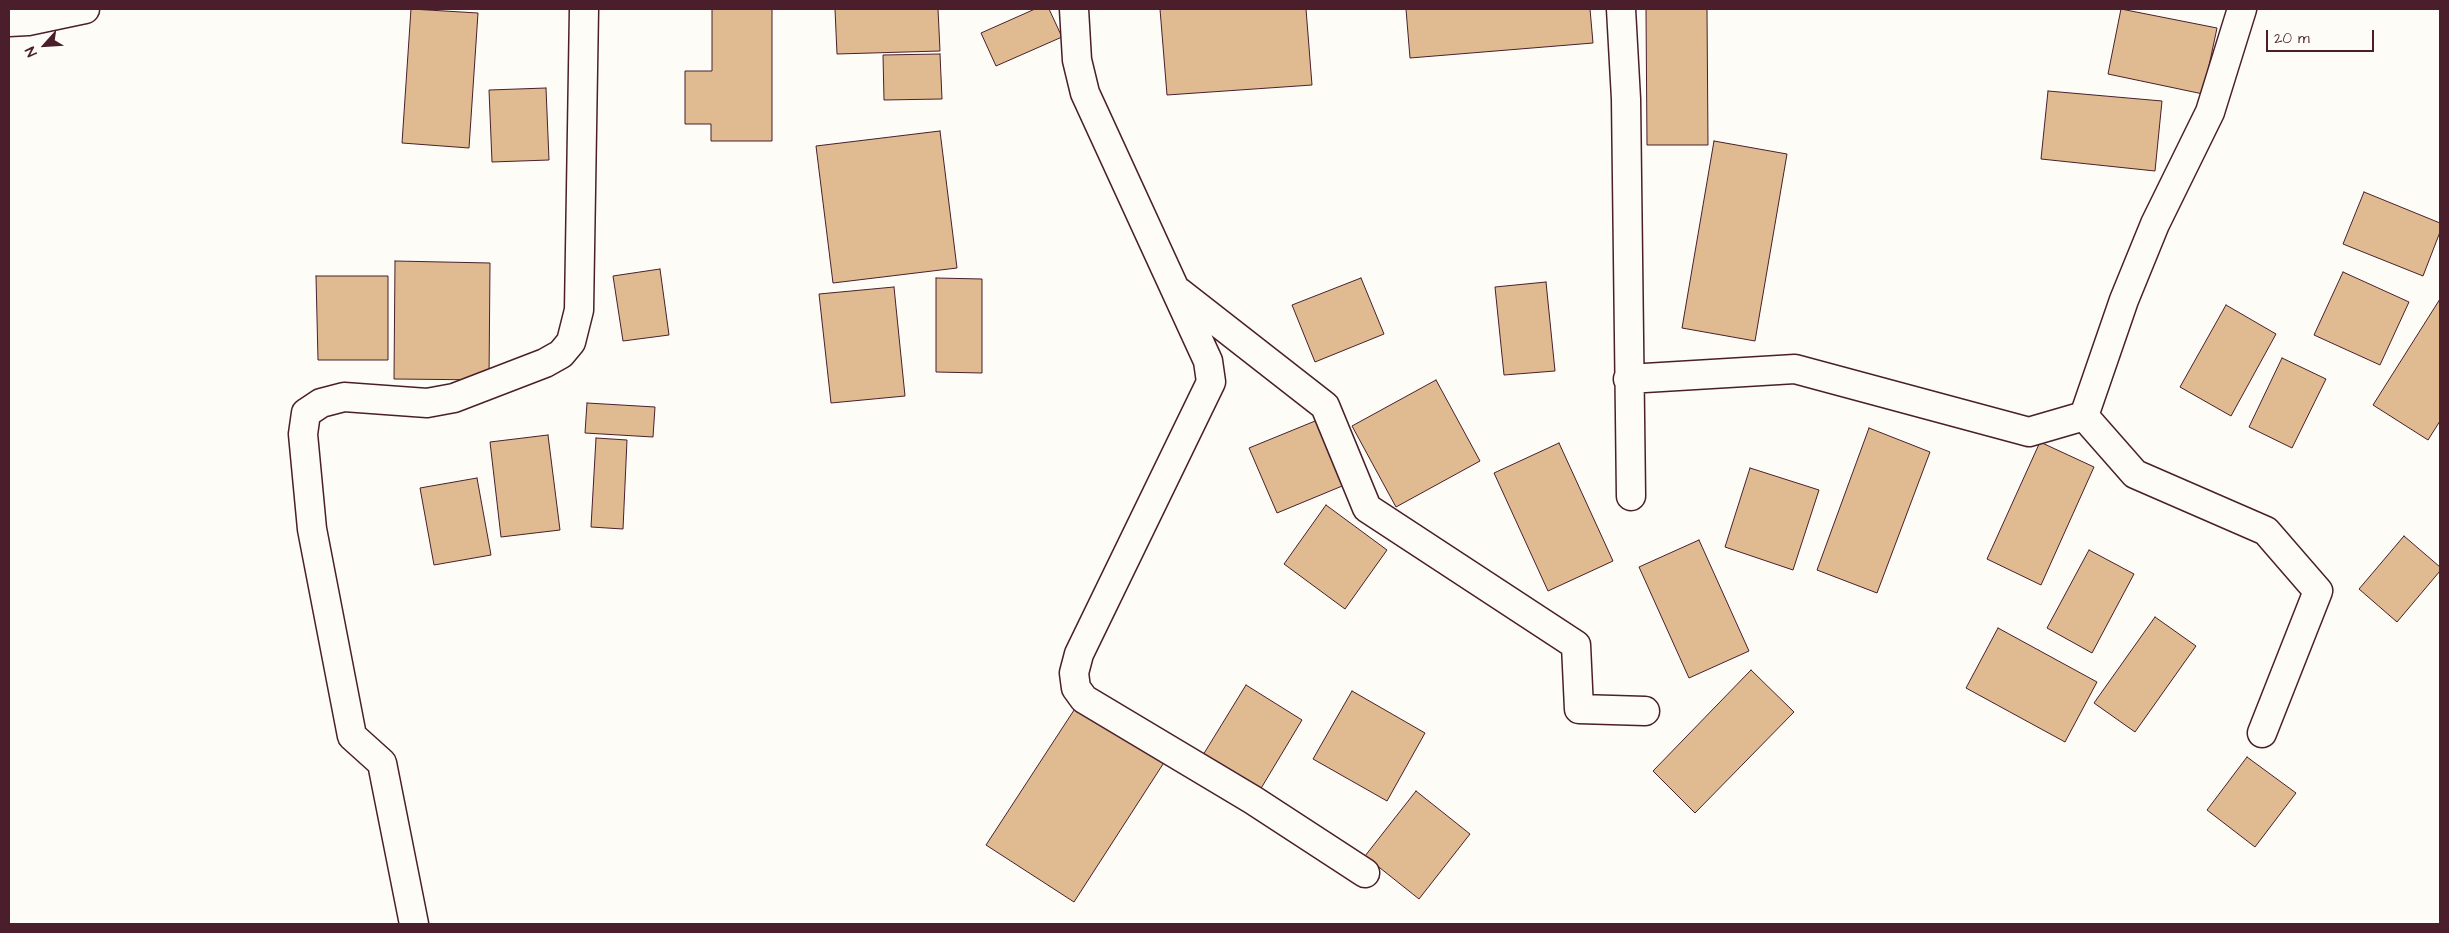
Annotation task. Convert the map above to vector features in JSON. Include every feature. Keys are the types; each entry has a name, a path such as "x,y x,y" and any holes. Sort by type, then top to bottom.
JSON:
{"street":[{"path":"9,22 28,21 84,9"},
{"path":"414,924 382,763 352,736 312,529 303,434 306,413 321,403 344,397 427,403 454,398 544,364 561,354 571,342 578,310 584,9"},
{"path":"1074,9 1077,60 1086,93 1208,361 1211,382 1079,654 1074,673 1076,688 1084,699 1253,800 1365,873"},
{"path":"1621,9 1626,99 1628,379 1631,496"},
{"path":"2084,416 2124,300 2155,224 2210,112 2242,9"},
{"path":"1176,290 1325,406 1367,508 1576,645 1579,709 1645,711"},
{"path":"1628,379 1795,369 2028,432 2084,416"},
{"path":"2084,416 2134,474 2266,531 2318,591 2262,733"}],"building":[{"path":"411,9 478,13 469,148 402,143"},
{"path":"712,9 772,9 772,141 711,141 711,124 685,124 685,71 712,71"},
{"path":"835,9 938,9 940,51 837,54"},
{"path":"1035,9 1049,9 1062,37 996,66 981,33"},
{"path":"1160,9 1306,9 1312,85 1167,95"},
{"path":"1406,9 1590,9 1593,43 1410,58"},
{"path":"1646,9 1707,9 1708,145 1647,145"},
{"path":"2121,9 2217,28 2203,94 2108,74"},
{"path":"940,54 942,99 884,100 883,55"},
{"path":"546,88 549,160 492,162 489,90"},
{"path":"2048,91 2162,101 2155,171 2041,159"},
{"path":"940,131 957,268 833,283 816,146"},
{"path":"1714,141 1787,154 1755,341 1682,328"},
{"path":"2364,192 2440,223 2440,232 2423,276 2343,244"},
{"path":"395,261 490,263 489,380 394,379"},
{"path":"660,269 669,335 623,341 613,276"},
{"path":"2343,272 2409,302 2380,365 2314,335"},
{"path":"316,276 388,276 388,360 318,360"},
{"path":"936,278 982,279 982,373 936,372"},
{"path":"1361,278 1384,334 1315,362 1292,305"},
{"path":"1546,282 1555,371 1504,375 1495,287"},
{"path":"894,287 905,396 831,403 819,294"},
{"path":"2440,299 2440,421 2428,440 2373,405"},
{"path":"2226,305 2276,334 2231,416 2180,387"},
{"path":"2282,358 2326,379 2292,448 2249,427"},
{"path":"1436,380 1480,461 1396,507 1352,426"},
{"path":"587,403 655,407 653,437 585,433"},
{"path":"1320,419 1347,484 1277,513 1249,448"},
{"path":"1869,428 1930,452 1877,593 1817,570"},
{"path":"548,435 560,530 501,537 490,442"},
{"path":"596,438 627,440 623,529 591,527"},
{"path":"2040,442 2094,467 2041,585 1987,559"},
{"path":"1559,443 1613,561 1548,591 1494,473"},
{"path":"1750,468 1819,490 1793,570 1725,547"},
{"path":"477,478 491,555 434,565 420,488"},
{"path":"1326,505 1387,550 1345,609 1284,564"},
{"path":"2404,536 2440,567 2440,571 2397,622 2359,589"},
{"path":"1699,540 1749,651 1689,678 1639,567"},
{"path":"2089,550 2134,574 2092,653 2047,628"},
{"path":"2155,617 2196,646 2135,732 2094,703"},
{"path":"1998,628 2097,682 2065,742 1966,688"},
{"path":"1751,670 1794,712 1695,813 1653,771"},
{"path":"1246,685 1302,720 1260,790 1203,755"},
{"path":"1352,691 1425,733 1387,801 1313,759"},
{"path":"1078,704 1165,761 1074,902 986,845"},
{"path":"2247,757 2296,793 2255,847 2207,810"},
{"path":"1416,791 1470,834 1419,899 1365,856"}]}
